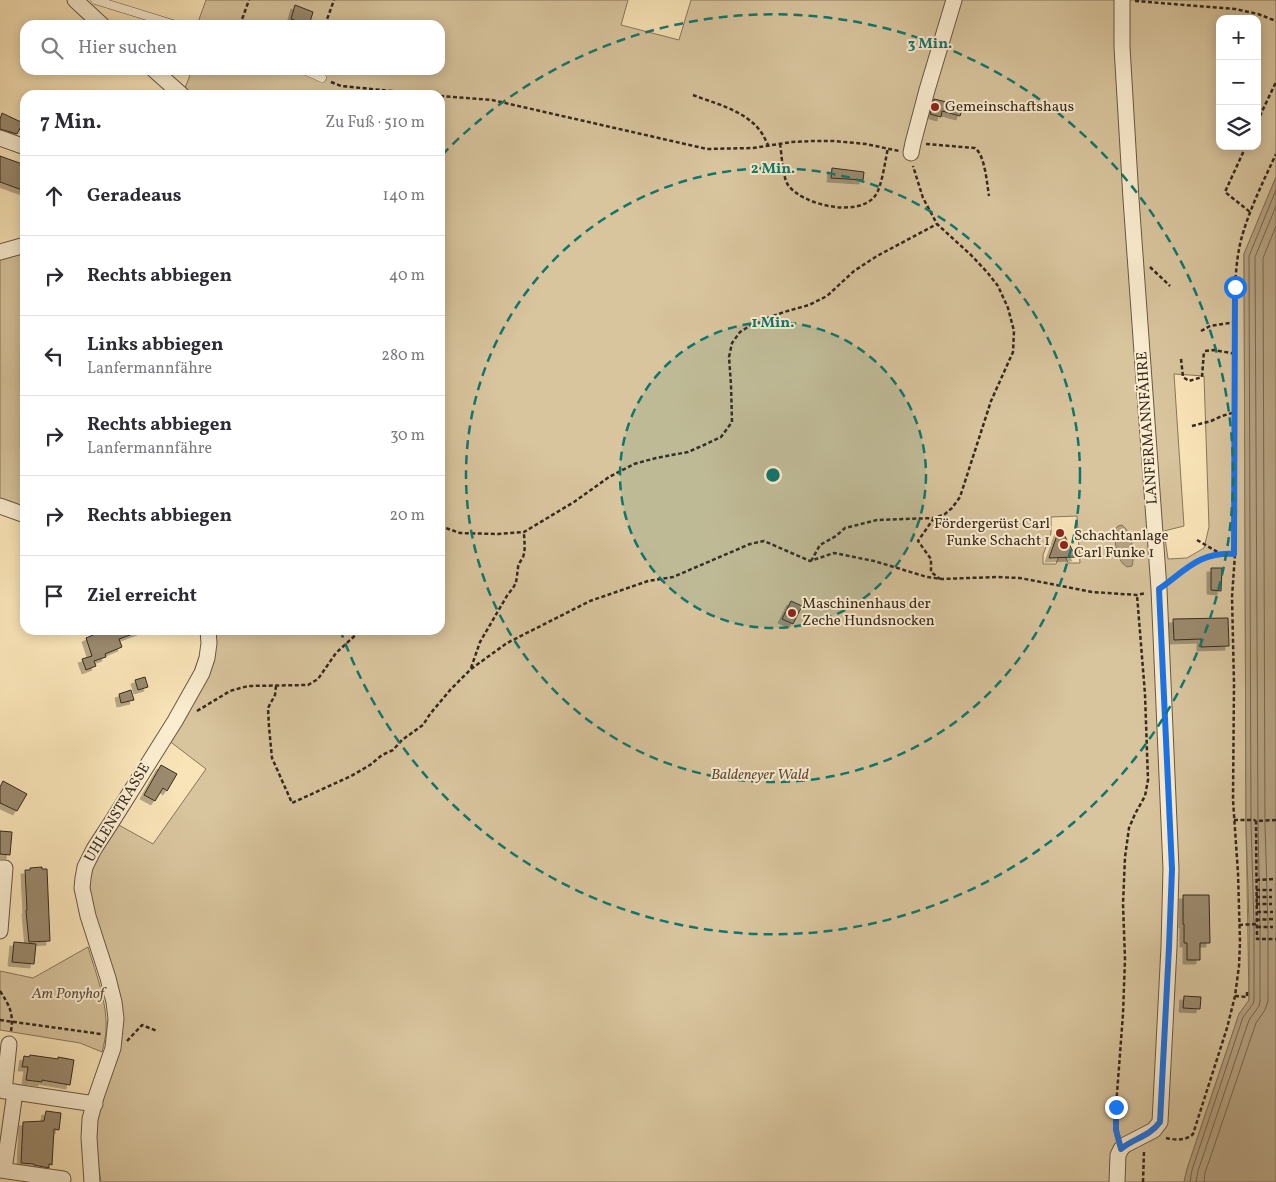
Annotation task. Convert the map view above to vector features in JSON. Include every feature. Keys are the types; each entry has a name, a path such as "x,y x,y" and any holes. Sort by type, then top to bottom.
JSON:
{"street":[{"path":"75,0 97,20"},
{"path":"912,148 954,0"},
{"name":"LANFERMANNFÄHRE","path":"1128,0 1122,47 1159,589 1172,869 1160,1122 1149,1132"},
{"path":"160,75 176,90"},
{"path":"0,138 20,145"},
{"path":"0,252 20,246"},
{"path":"0,506 20,513"},
{"name":"UHLENSTRASSE","path":"92,1182 89,1138 90,1119 114,1042 116,1019 108,978 88,916 82,888 83,878 94,849 175,721 202,673 207,658 208,635"},
{"path":"0,868 4,868 0,931"},
{"path":"9,1044 2,1170 63,1179"},
{"path":"6,1091 94,1104"},
{"path":"1117,1182 1119,1156 1125,1145 1149,1132"}],"lane":[{"path":"95,0 160,20"},
{"path":"315,75 322,78"}],"path":[{"path":"242,20 249,0"},
{"path":"327,20 334,0"},
{"path":"1128,0 1236,9 1258,14 1276,21"},
{"path":"322,78 341,86 382,90"},
{"path":"1261,114 1276,82"},
{"path":"692,95 740,113 760,131 768,145"},
{"path":"445,96 492,100 706,149 753,148 812,140 888,148 976,148 982,157 989,196"},
{"path":"780,144 786,181 793,191 820,204 844,208 852,208 864,204 875,196 879,189 888,148"},
{"path":"810,562 820,545 836,536 845,528 878,520 934,518 945,514 952,508 960,498 991,401 1013,352 1014,331 1011,317 998,286 971,255 937,224 923,198 915,175 912,148"},
{"path":"1244,150 1225,192 1250,212"},
{"path":"1143,1182 1149,1132 1175,1139 1188,1138 1193,1134 1227,1028 1235,996 1239,966 1238,873 1233,800 1234,684 1232,597 1236,354 1235,287 1241,241 1250,212 1276,154"},
{"path":"445,528 460,532 498,534 524,532 574,502 609,477 634,464 688,452 721,437 732,422 732,385 729,357 732,343 740,332 756,322 809,305 827,296 854,271 869,261 937,224"},
{"path":"1136,264 1149,266 1170,286"},
{"path":"1201,331 1210,326 1236,322"},
{"path":"1181,360 1183,377 1189,381 1202,377 1204,351 1214,350 1236,354"},
{"path":"1192,426 1235,412"},
{"path":"934,518 918,541 931,559 931,572 942,579"},
{"path":"471,669 480,642 517,580 518,566 525,550 524,532"},
{"path":"1197,540 1221,554"},
{"path":"276,686 275,695 268,708 272,758 292,803 351,776 392,750 402,740 423,725 441,701 471,669 507,643 590,601 648,581 673,577 750,544 764,541 810,562 834,553 874,561 927,577 942,579 1020,578 1092,592 1137,595 1145,694 1148,780 1145,796 1129,828 1125,857 1123,904 1124,1014 1116,1107 1119,1156"},
{"path":"1159,589 1198,560 1221,554 1234,554"},
{"path":"175,721 190,716 230,691 248,686 308,686 318,678 336,653 356,635"},
{"path":"1234,820 1276,820"},
{"path":"1256,820 1257,939 1276,939"},
{"path":"1256,880 1275,879"},
{"path":"1256,890 1272,890"},
{"path":"1256,897 1272,897"},
{"path":"1256,904 1272,904"},
{"path":"1256,912 1273,912"},
{"path":"1256,920 1273,919"},
{"path":"1239,925 1273,927"},
{"path":"0,990 11,1009 12,1021"},
{"path":"1235,996 1247,997 1247,991"},
{"path":"0,1020 114,1042 122,1047 142,1025 157,1031"}],"green space":[{"name":"Baldeneyer Wald","path":"206,0 628,0 621,25 679,40 691,0 1276,0 1276,177 1244,254 1246,824 1249,1001 1239,1014 1184,1182 101,1182 95,1128 99,1107 118,1055 106,960 89,889 91,867 117,824 153,844 206,769 168,740 208,635 445,635 445,90 184,90 190,75 445,75 445,20 199,20","holes":["1174,374 1204,376 1209,527 1204,548 1187,558 1168,559 1164,531 1184,526","1077,516 1080,563 1068,563 1065,556 1059,556 1056,564 1043,564 1043,555 1051,533 1051,517"]},
{"path":"20,248 20,508 0,500 0,254"},
{"name":"Am Ponyhof","path":"88,947 101,989 105,1010 106,1032 102,1052 80,1043 0,1030 0,971 33,978"}],"water":[{"path":"1276,177 1276,1182 1184,1182 1239,1014 1249,1000 1246,824 1244,254"},
{"path":"1122,525 1128,533 1133,550 1132,566 1127,567 1118,556 1115,540 1114,530"}],"building":[{"path":"295,5 313,12 311,20 291,19"},
{"path":"934,99 963,106 960,116 942,111 941,117 930,114"},
{"path":"2,113 20,122 20,128 17,134 0,129"},
{"path":"0,156 20,163 20,189 0,182"},
{"path":"832,168 864,172 863,180 831,178"},
{"name":"Fördergerüst Carl Funke Schacht 1","path":"1060,527 1076,557 1049,558"},
{"path":"1211,568 1222,568 1221,591 1211,590"},
{"name":"Maschinenhaus der Zeche Hundsnocken","path":"791,601 802,606 793,624 782,619"},
{"path":"1228,618 1229,646 1201,647 1201,639 1174,640 1173,619"},
{"path":"93,635 130,635 119,639 122,647 105,654 106,657 94,661 96,666 86,670 82,659 92,656 86,638"},
{"path":"145,677 148,687 138,690 135,680"},
{"path":"131,690 134,700 121,703 119,694"},
{"path":"161,765 177,774 167,791 163,788 155,801 144,795"},
{"path":"3,781 27,794 17,811 0,803 0,787"},
{"path":"0,831 12,832 10,855 0,854"},
{"path":"42,867 42,869 47,869 50,941 29,942 25,870"},
{"path":"1183,895 1209,895 1210,943 1200,943 1200,960 1187,960 1187,943 1184,943"},
{"path":"14,942 36,944 34,964 12,962"},
{"path":"1184,996 1201,997 1200,1009 1183,1008"},
{"path":"30,1055 74,1060 70,1085 42,1080 42,1082 26,1080 28,1067 22,1067 24,1056 29,1057"},
{"path":"46,1111 61,1113 59,1130 54,1129 52,1165 49,1164 49,1168 21,1163 23,1122 44,1121"}],"place":[{"name":"Gemeinschaftshaus","path":"935,107"},
{"name":"Fördergerüst Carl Funke Schacht 1","path":"1060,533"},
{"name":"Schachtanlage Carl Funke 1","path":"1064,545"},
{"name":"Maschinenhaus der Zeche Hundsnocken","path":"792,613"}],"route":[{"path":"1116,1107 1116,1130 1121,1149 1154,1130 1160,1122 1172,869 1159,589 1198,560 1221,554 1234,554 1235,287"}]}
